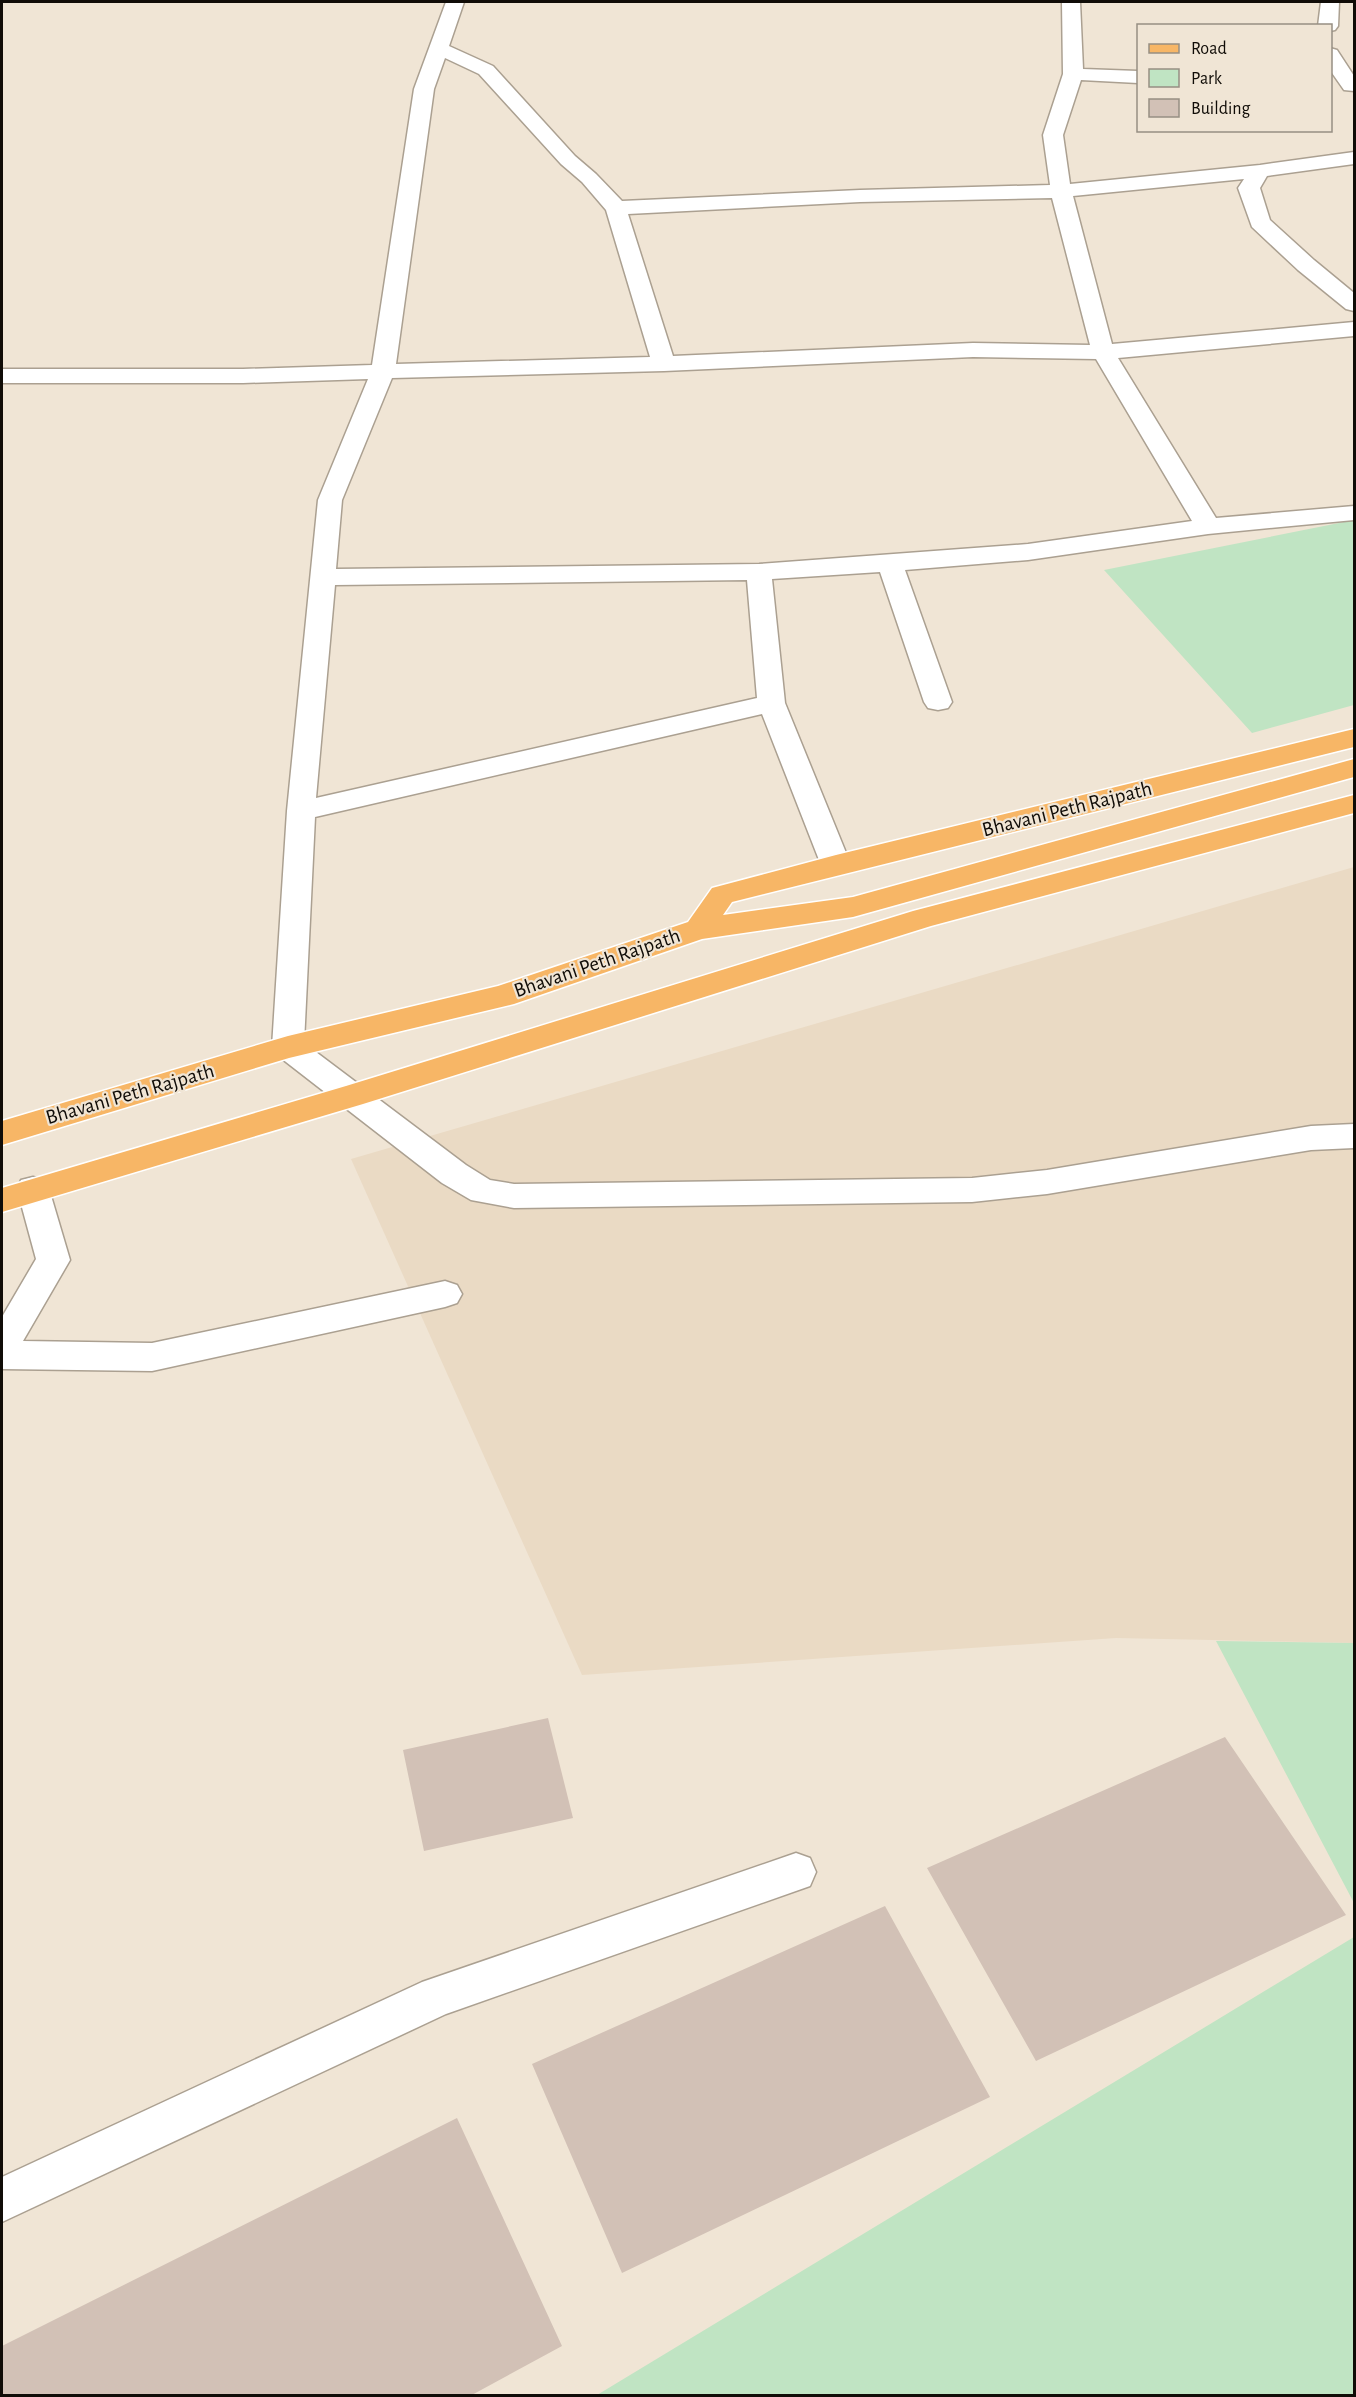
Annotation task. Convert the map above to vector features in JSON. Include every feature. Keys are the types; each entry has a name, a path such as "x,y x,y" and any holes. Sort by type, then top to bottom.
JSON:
{"main road":[{"name":"Bhavani Peth Rajpath","path":"2,1132 288,1047 503,996 699,928 722,895 1354,738"},
{"path":"699,928 853,907 1354,768"},
{"path":"2,1200 352,1096 924,918 1354,804"}],"street":[{"path":"455,2 424,89 383,372 330,500 301,811 288,1047 454,1174 483,1191 514,1196 972,1190 1047,1182 1311,1138 1354,1136"},
{"path":"1071,2 1073,74 1053,135 1061,191 1103,352 1208,526"},
{"path":"1328,24 1330,2"},
{"path":"440,49 486,70 616,208 664,364"},
{"path":"1332,57 1353,89"},
{"path":"1073,74 1137,77"},
{"path":"1332,85 1353,89"},
{"path":"616,208 860,196 1061,191 1260,171 1354,158"},
{"path":"1260,171 1249,188 1260,222 1306,265 1354,304"},
{"path":"2,376 243,376 664,364 973,350 1103,352 1354,329"},
{"path":"324,577 759,572 890,564 1028,552 1208,526 1354,513"},
{"path":"890,564 938,702"},
{"path":"759,572 771,703 836,865"},
{"path":"301,811 771,703"},
{"path":"2,1347 53,1260 33,1189"},
{"path":"2,1355 152,1358 445,1294"},
{"path":"2,2200 437,1997 796,1872"}],"shaded area":[{"path":"1354,867 1354,1643 1116,1638 582,1675 351,1159"}],"green space":[{"path":"1354,520 1354,705 1252,733 1104,570"},
{"path":"1216,1641 1354,1643 1354,1903"},
{"path":"1354,1937 1354,2395 597,2395"}],"building":[{"path":"548,1718 573,1818 424,1851 403,1750"},
{"path":"1225,1737 1346,1915 1036,2061 927,1868"},
{"path":"885,1906 990,2097 622,2273 532,2064"},
{"path":"457,2118 562,2346 470,2396 2,2396 2,2346"}]}
